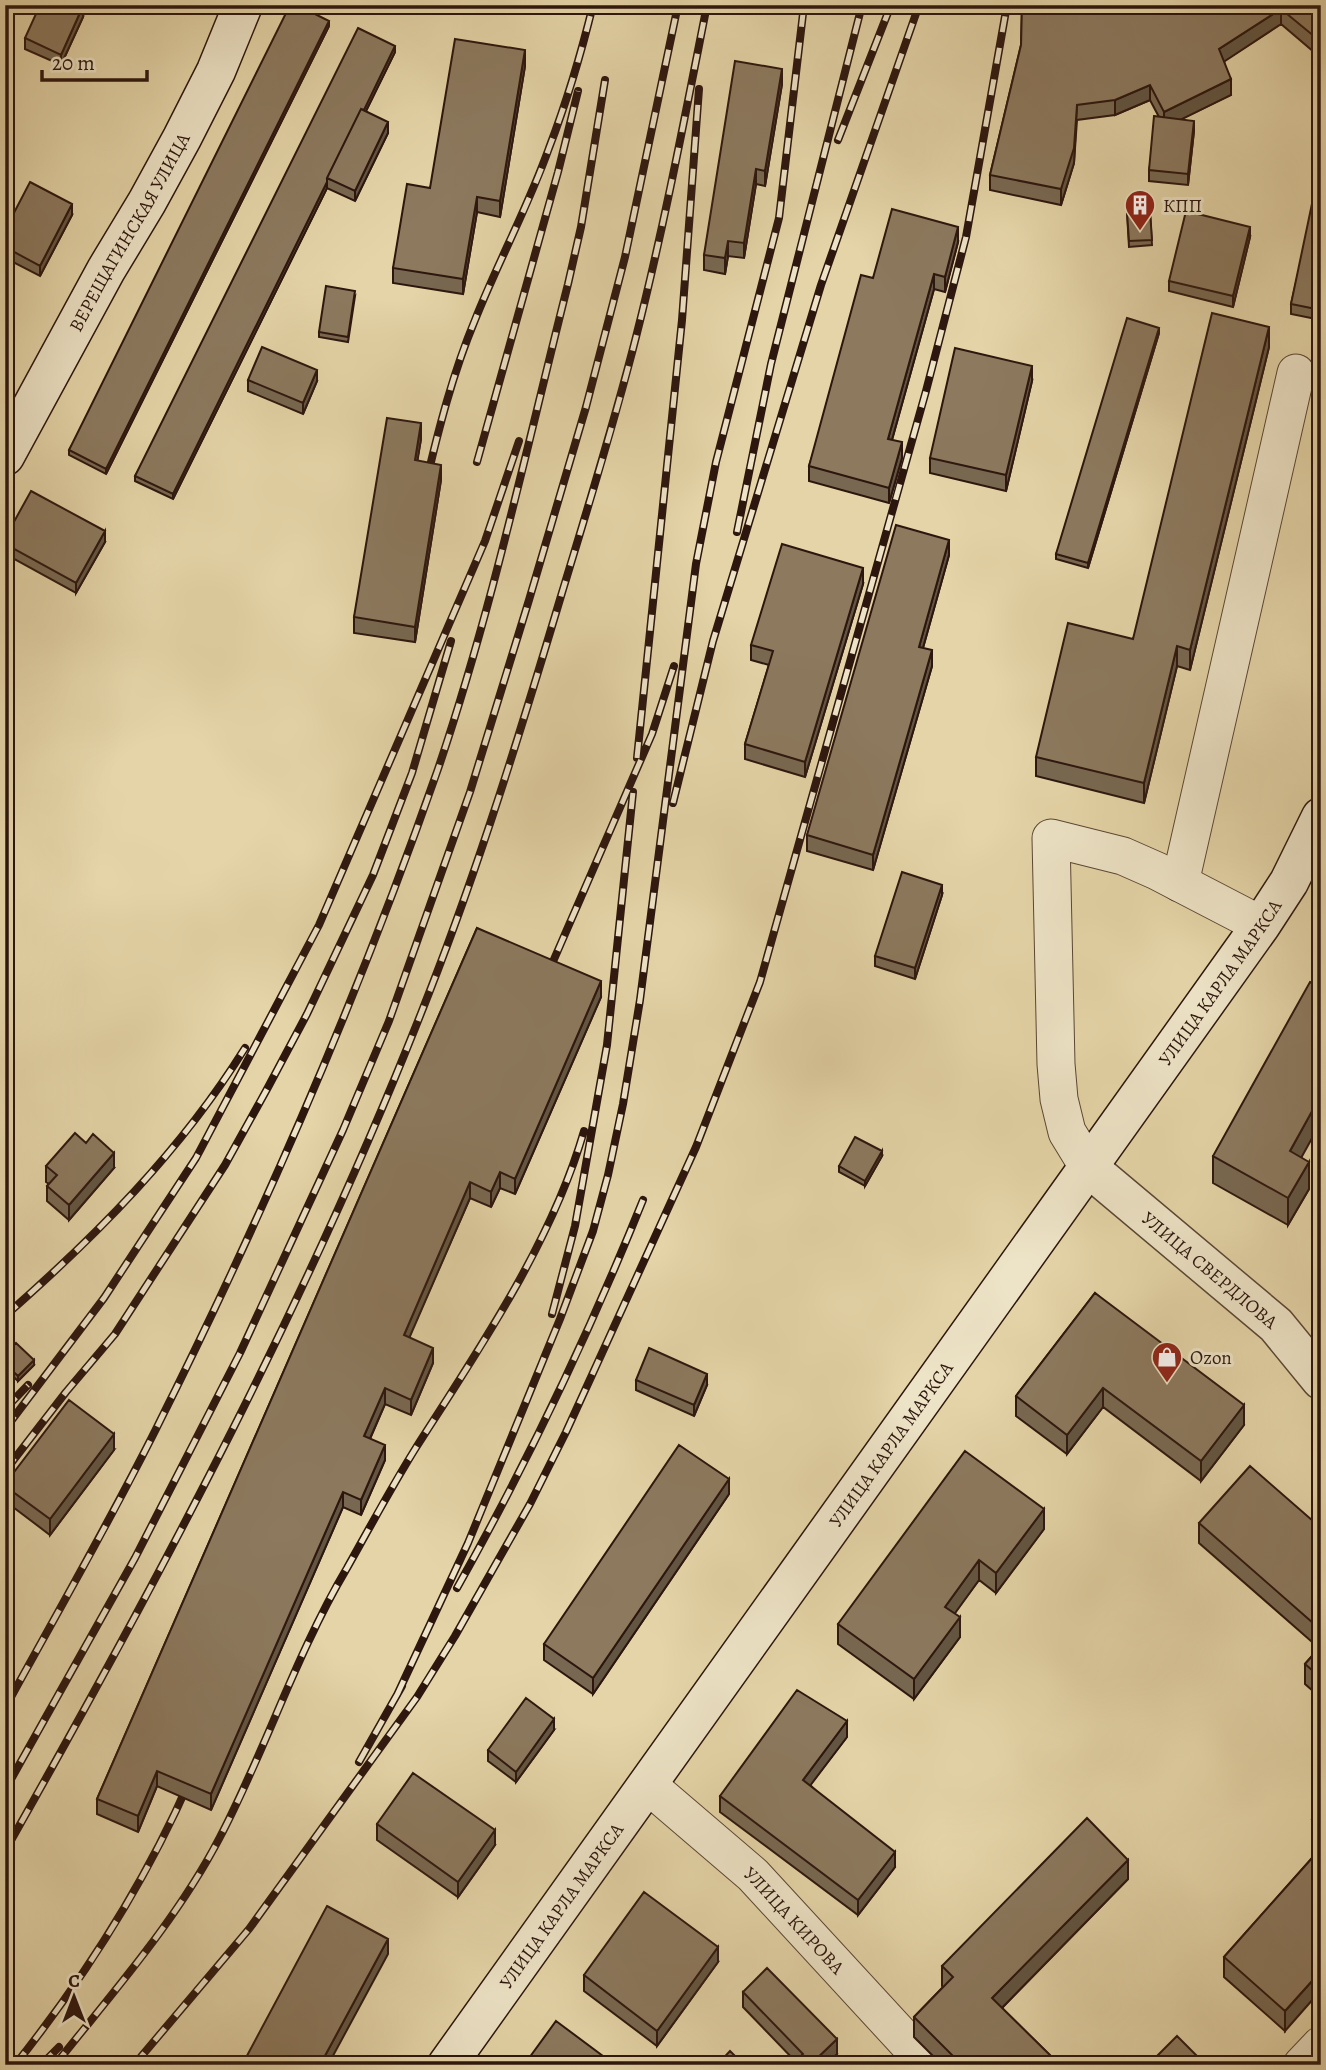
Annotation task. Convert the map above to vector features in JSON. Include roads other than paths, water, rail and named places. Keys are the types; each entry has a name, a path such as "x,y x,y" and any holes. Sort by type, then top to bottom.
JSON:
{"main road":[{"name":"ВЕРЕЩАГИНСКАЯ УЛИЦА","path":"5,456 106,270 182,138 216,71 243,5"},
{"name":"УЛИЦА КАРЛА МАРКСА","path":"447,2065 649,1786 1261,925 1289,882 1321,817"},
{"name":"УЛИЦА СВЕРДЛОВА","path":"1088,1167 1276,1325 1321,1380"}],"street":[{"path":"1180,883 1296,373"},
{"path":"1088,1167 1067,1132 1059,1099 1051,838 1123,856 1261,925"},
{"name":"УЛИЦА КИРОВА","path":"649,1786 753,1875 928,2065"},
{"path":"1302,2065 1321,2045"}],"railway":[{"path":"426,483 460,360 549,148 562,113 593,5"},
{"path":"5,1790 135,1558 240,1353 343,1130 389,1021 470,792 586,407 625,257 678,5"},
{"path":"5,1851 178,1536 285,1322 384,1104 448,944 515,746 619,402 656,254 707,5"},
{"path":"397,1695 468,1543 560,1319 593,1231 608,1175 640,1000 696,564 716,462 779,218 804,5"},
{"path":"737,532 771,364 862,5"},
{"path":"838,140 891,5"},
{"path":"673,803 713,641 821,285 919,5"},
{"path":"134,2065 249,1929 417,1697 455,1636 530,1504 566,1432 696,1147 760,982 926,391 966,237 1007,5"},
{"path":"5,1708 101,1534 196,1348 308,1104 408,853 457,709 508,528 581,227 605,80"},
{"path":"637,758 682,320 699,89"},
{"path":"477,462 578,91"},
{"path":"5,1429 104,1298 196,1158 319,925 485,541 519,441"},
{"path":"5,1471 115,1334 225,1165 266,1091 307,1014 373,875 412,773 451,641"},
{"path":"545,980 652,734 674,666"},
{"path":"552,1314 575,1226 607,1045 633,792"},
{"path":"5,1316 72,1255 135,1191 193,1122 245,1048"},
{"path":"55,2065 143,1955 203,1868 237,1804 329,1601 399,1476 489,1333 533,1254 553,1213 584,1131"},
{"path":"457,1588 556,1397 643,1200"},
{"path":"5,1409 28,1385"},
{"path":"359,1762 402,1686"},
{"path":"15,2065 66,1998 112,1928 154,1856 190,1780"},
{"path":"41,2065 59,2047"}],"place":[{"name":"КПП","path":"1140,232"},
{"name":"Ozon","path":"1167,1384"}]}
